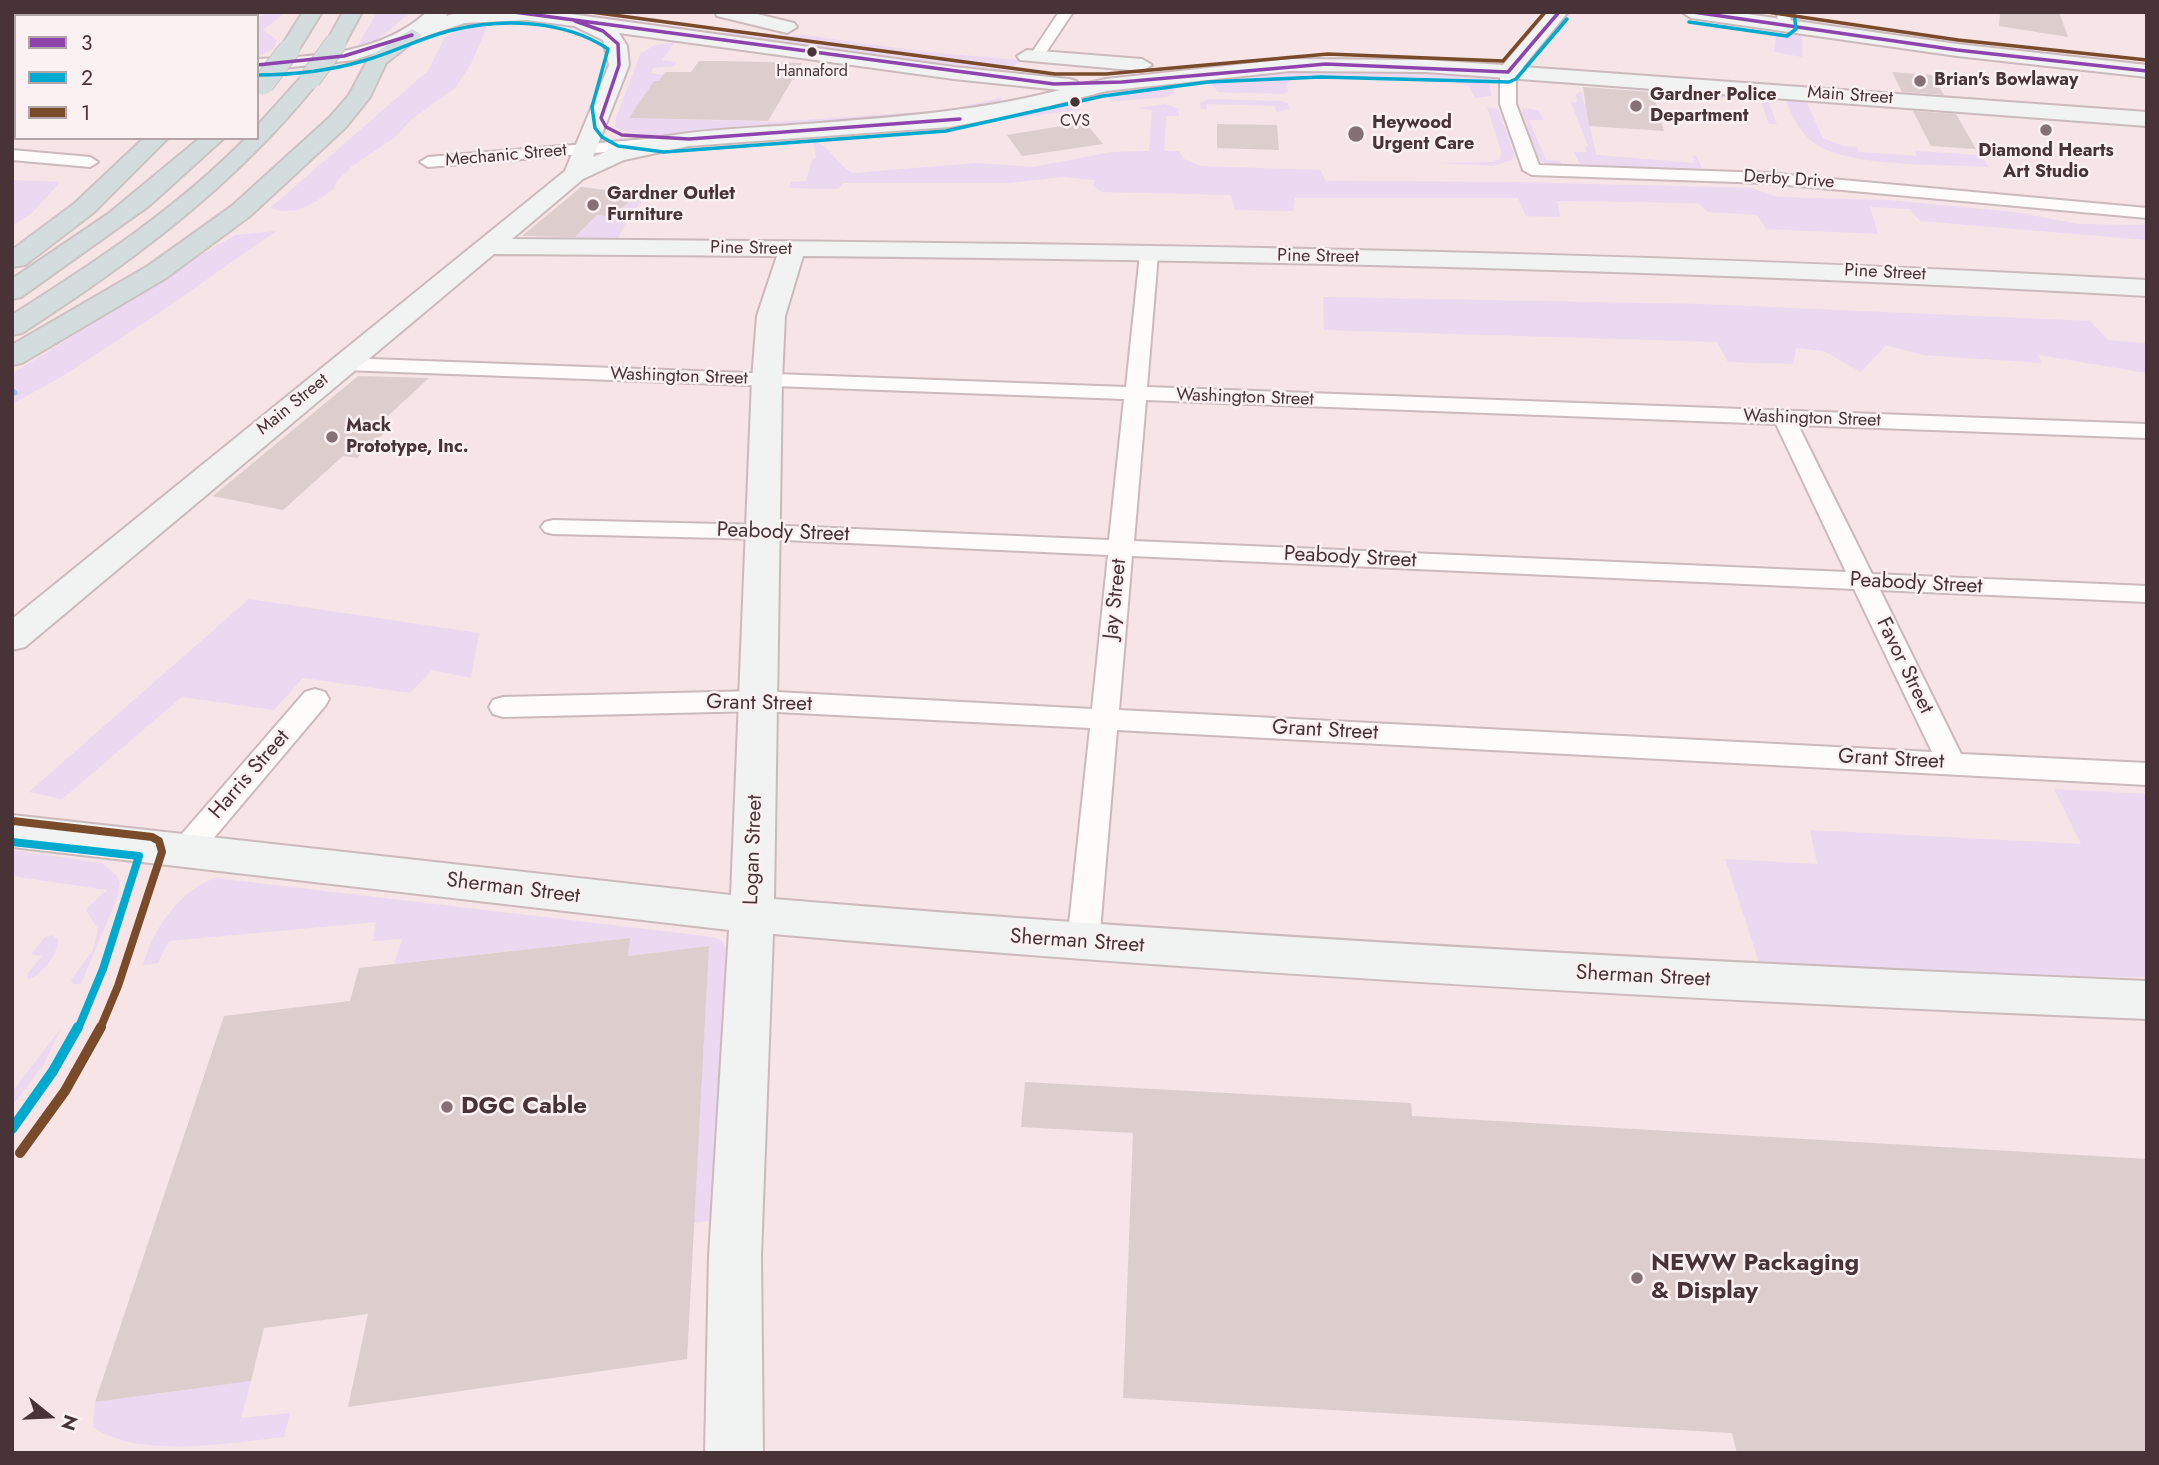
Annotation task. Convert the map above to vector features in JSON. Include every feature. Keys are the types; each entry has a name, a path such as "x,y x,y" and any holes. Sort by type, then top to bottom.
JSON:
{"highway":[{"path":"259,80 289,50 313,12"},
{"path":"259,138 310,79 336,43 353,12"},
{"path":"12,357 157,272 249,205 338,122 359,97 381,55 415,33"},
{"path":"12,263 84,208 155,140"},
{"path":"12,291 119,218 211,140"},
{"path":"12,327 114,259 194,198 257,140"}],"street":[{"path":"415,33 439,12"},
{"path":"724,12 855,38 1036,57 1166,67 1185,71 1190,75"},
{"path":"1036,57 1066,12"},
{"path":"1508,72 1559,12"},
{"path":"1691,12 1785,19 2147,71"},
{"path":"259,80 344,56 463,17 518,13 954,74 1054,84 1106,85"},
{"path":"575,21 615,39 619,48 619,65 579,162"},
{"path":"619,65 636,49 654,42 687,38 722,40"},
{"name":"Main Street","path":"12,638 489,246 579,162 689,139 970,117 1106,85 1190,75 1341,64 1508,72 2147,119"},
{"name":"Derby Drive","path":"1508,72 1508,104 1532,170 1766,178 2147,213"},
{"name":"Main Street","path":"954,74 994,81 1011,91 1007,102 970,117"},
{"path":"601,112 603,122 617,134 641,138 689,139"},
{"path":"12,155 90,162"},
{"name":"Mechanic Street","path":"428,162 579,162"},
{"name":"Pine Street","path":"489,246 1149,254 1801,268 2147,288"},
{"name":"Logan Street","path":"734,1453 735,1255 752,915 767,380 771,316 792,250"},
{"name":"Jay Street","path":"1083,943 1149,254"},
{"name":"Washington Street","path":"344,364 2147,431"},
{"name":"Favor Street","path":"1784,418 1951,764"},
{"name":"Peabody Street","path":"553,527 763,531 2147,594"},
{"name":"Harris Street","path":"185,851 315,699"},
{"name":"Grant Street","path":"503,707 758,701 2147,774"},
{"name":"Sherman Street","path":"12,831 752,915 1083,943 1794,985 2147,1000"}],"shaded area":[{"path":"264,12 286,12 263,30 277,40 273,49 259,56 259,18"},
{"path":"377,12 411,12 375,42 358,45"},
{"path":"474,22 489,22 471,64 455,88 412,119 394,138 351,167 337,181 334,189 315,202 298,210 281,211 270,208 428,71 445,37"},
{"path":"1777,28 1802,32 1802,57 1774,52"},
{"path":"728,32 765,37 803,35 927,52 1020,60 1007,74 725,34"},
{"path":"675,42 662,60 676,62 675,66 653,68 651,73 664,75 660,81 654,81 630,118 775,122 947,110 996,99 998,96 1002,98 995,105 908,118 652,136 619,130 615,126 616,118 640,54 655,45"},
{"path":"1304,71 1400,71 1483,77 1489,79 1491,96 1475,98 1469,86 1452,81 1302,78 1292,80 1287,85 1288,92 1283,94 1218,92 1211,83 1220,79"},
{"path":"1164,86 1174,90 1174,93 1167,97 1117,101 1107,97 1076,105 1080,108 1078,110 1007,119 1097,93"},
{"path":"1645,88 1766,96 1777,124 1769,124 1761,101 1645,91"},
{"path":"1582,92 1584,104 1593,105 1588,117 1596,155 1694,163 1693,156 1696,155 1702,168 1581,166 1574,152 1587,152 1585,147 1588,146 1571,102 1577,102 1576,94"},
{"path":"1785,98 1809,100 1807,103 1823,138 1843,146 1857,147 1859,152 1917,156 1915,151 1981,155 1989,167 1873,161 1829,151 1814,143 1804,133"},
{"path":"1210,99 1282,101 1288,103 1289,109 1277,112 1275,106 1207,104 1207,110 1201,109 1200,103"},
{"path":"1165,104 1179,109 1179,116 1166,116 1164,151 1179,151 1184,159 1200,166 1320,170 1326,181 1517,182 1752,188 1777,197 1889,200 2015,212 2079,224 2147,225 2147,240 1920,221 1910,209 1870,207 1878,234 1766,229 1757,215 1708,212 1698,203 1557,201 1560,217 1526,216 1518,198 1295,198 1293,211 1235,210 1231,195 1102,192 1093,186 1095,180 1063,177 1009,183 843,183 838,189 789,188 791,182 806,181 812,160 816,158 813,142 802,143 801,139 810,139 824,146 853,173 976,163 1033,167 1112,152 1149,151 1152,110 1138,108"},
{"path":"1487,107 1498,109 1514,154 1512,160 1493,166 1439,163 1493,162 1500,159 1501,151"},
{"path":"1526,108 1539,111 1543,120 1529,120 1546,160 1560,161 1562,165 1551,165 1539,160 1521,110"},
{"path":"12,180 60,182 33,212 12,226"},
{"path":"637,194 647,196 630,215 618,238 574,238 597,215 612,217"},
{"path":"276,231 159,313 61,377 12,404 12,374 236,235"},
{"path":"1323,297 1702,304 2090,321 2108,340 2147,343 2147,373 2039,355 2041,363 1923,355 1886,345 1861,372 1824,351 1796,348 1793,364 1728,362 1717,342 1324,330"},
{"path":"249,599 479,633 471,678 432,670 410,693 303,678 274,710 182,697 62,799 29,792"},
{"path":"2054,789 2147,794 2147,977 1927,975 1761,968 1725,859 1817,864 1810,830 2081,844"},
{"path":"12,850 102,863 120,882 117,898 81,984 73,984 71,980 93,950 98,929 87,912 88,907 107,890 12,876"},
{"path":"215,878 713,937 723,941 728,955 715,1220 694,1223 709,946 628,956 629,938 394,964 402,939 373,941 376,922 169,941 158,963 143,965 153,938 169,913 190,892"},
{"path":"53,935 58,940 52,958 38,974 28,979 27,974 42,956 31,954 45,937"},
{"path":"61,1028 44,1064 12,1106 12,1092"},
{"path":"251,1381 241,1418 290,1413 284,1437 212,1445 159,1446 112,1437 93,1427 95,1402"}],"building":[{"path":"2000,12 2059,12 2068,37 1999,26"},
{"name":"Hannaford","path":"699,61 802,63 768,121 629,118 654,81 659,81 665,72 691,72"},
{"path":"1892,72 1932,75 1944,95 1902,92"},
{"name":"Gardner Police Department","path":"1583,87 1653,92 1664,131 1589,126"},
{"path":"1913,111 1956,114 1976,149 1931,146"},
{"path":"1085,122 1103,144 1022,156 1007,135"},
{"path":"1217,124 1277,125 1279,150 1217,148"},
{"name":"Gardner Outlet Furniture","path":"581,187 637,194 612,217 597,215 575,237 522,236"},
{"name":"Mack Prototype, Inc.","path":"358,376 429,378 378,425 391,427 357,458 343,456 283,510 213,496"},
{"name":"DGC Cable","path":"630,938 628,956 709,946 687,1359 348,1407 368,1314 264,1328 251,1381 95,1402 224,1016 350,1001 359,968"},
{"name":"NEWW Packaging & Display","path":"1025,1082 1411,1103 1412,1116 2147,1159 2147,1453 1737,1453 1732,1433 1123,1398 1133,1133 1021,1127"}],"waterway":[{"path":"129,14 133,12"},
{"path":"12,390 15,393"}],"transit line":[{"name":"3","path":"514,12 1054,84 1122,82 1326,64 1508,72"},
{"name":"1","path":"591,12 1055,74 1106,74 1259,58 1328,54 1503,61 1545,12"},
{"name":"3","path":"1508,72 1559,12"},
{"name":"3","path":"1693,12 1957,50 2147,71"},
{"name":"1","path":"1767,12 1958,40 2147,60"},
{"name":"2","path":"1689,22 1787,36 1796,29 1794,12"},
{"name":"2","path":"259,75 340,67 378,57 440,34 470,27 511,24 556,28 594,39 608,49 592,107 595,128 602,137 618,146 639,151 690,152 969,128 1103,96 1208,82 1321,77 1509,82 1516,79 1567,19"},
{"name":"3","path":"575,21 603,31 618,44 619,65 601,118 606,127 622,135 689,139 960,119"},
{"name":"3","path":"259,65 344,56 412,35"},
{"name":"1","path":"13,821 152,837 159,841 162,852 118,986 95,1042 65,1091 20,1153"},
{"name":"2","path":"12,842 139,856 111,946 85,1013 61,1059 12,1129"}],"place":[{"name":"Hannaford","path":"812,52"},
{"name":"Brian's Bowlaway","path":"1920,81"},
{"name":"CVS","path":"1075,102"},
{"name":"Gardner Police Department","path":"1636,106"},
{"name":"Diamond Hearts Art Studio","path":"2046,130"},
{"name":"Heywood Urgent Care","path":"1356,134"},
{"name":"Gardner Outlet Furniture","path":"593,205"},
{"name":"Mack Prototype, Inc.","path":"332,437"},
{"name":"DGC Cable","path":"447,1107"},
{"name":"NEWW Packaging & Display","path":"1637,1278"}]}
